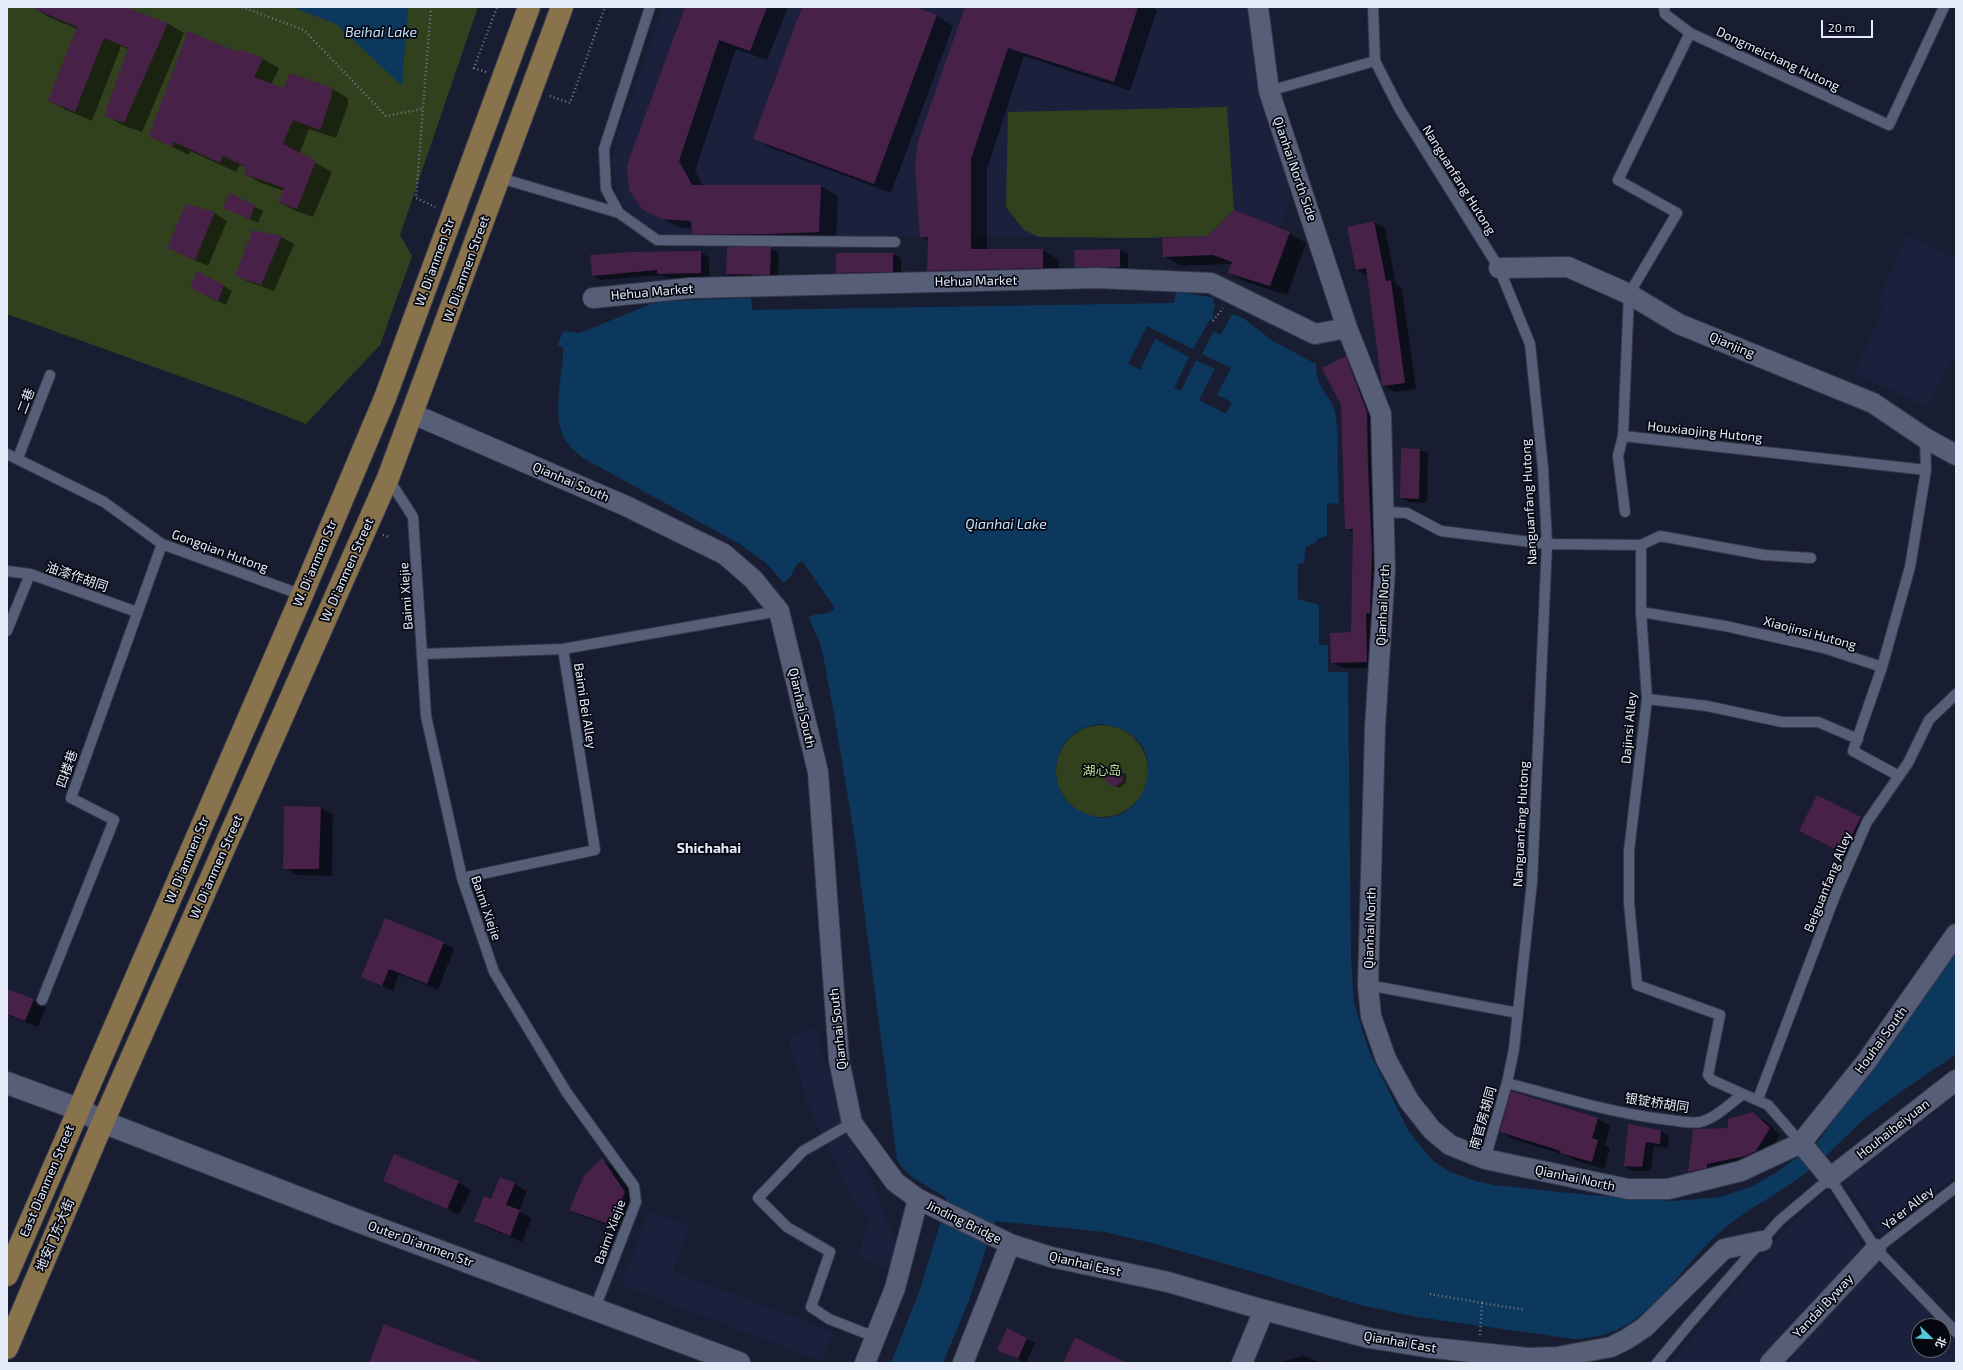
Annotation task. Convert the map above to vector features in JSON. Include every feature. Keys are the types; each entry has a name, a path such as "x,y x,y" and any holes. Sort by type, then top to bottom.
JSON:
{"main road":[{"name":"W. Di'anmen Str","path":"78,1109 302,595 385,398 529,7"},
{"name":"W. Di'anmen Street","path":"103,1122 388,478 413,414 562,7"},
{"name":"Outer Di'anmen Str","path":"7,1083 78,1109 103,1122 358,1221 595,1308 739,1363"},
{"name":"East Dianmen Street","path":"7,1275 78,1109"},
{"name":"地安门东大街","path":"7,1348 103,1122"}],"street":[{"name":"Qianhai North Side","path":"1258,7 1268,91 1311,215 1347,328"},
{"name":"Qianjing","path":"1499,268 1568,267 1629,294 1679,324 1873,402 1925,438 1956,455"},
{"name":"Hehua Market","path":"593,298 691,288 1098,278 1128,279 1211,283 1315,334 1347,328"},
{"name":"Qianhai North","path":"1347,328 1381,414 1385,512 1386,568 1375,728 1368,985 1371,1016 1379,1042 1409,1101 1432,1130 1450,1145 1485,1159 1628,1189 1668,1189 1741,1171 1803,1145"},
{"name":"Qianhai South","path":"413,414 626,506 724,554 753,580 779,611 818,772 839,1060 852,1123 895,1182 918,1199"},
{"name":"Houhai South","path":"1803,1145 1866,1062 1956,934"},
{"name":"Houhaibeiyuan","path":"1828,1176 1956,1080"},
{"path":"1803,1145 1828,1176"},
{"path":"866,1363 895,1288 918,1199"},
{"name":"Jinding Bridge","path":"918,1199 1010,1244"},
{"name":"Qianhai East","path":"1010,1244 1080,1264 1168,1282 1264,1310 1369,1338 1425,1348 1527,1360 1557,1357 1611,1347 1627,1339 1645,1326 1724,1249 1762,1241"},
{"path":"963,1363 1010,1244"},
{"name":"Yandai Byway","path":"1770,1363 1876,1249"},
{"path":"1242,1363 1264,1310"}],"lane":[{"path":"619,213 606,189 604,149 650,7"},
{"name":"Nanguanfang Hutong","path":"1373,7 1375,61 1399,108 1499,268 1530,344 1543,468 1547,544 1532,882 1514,1048 1507,1083"},
{"name":"Dongmeichang Hutong","path":"1664,7 1665,14 1690,33 1889,125 1944,7"},
{"path":"1625,512 1618,456 1623,436 1629,294 1677,213 1618,180 1690,33"},
{"path":"1268,91 1375,61"},
{"path":"500,178 619,213 657,240 895,242"},
{"name":"二巷","path":"18,458 50,375"},
{"name":"Houxiaojing Hutong","path":"1623,436 1926,470"},
{"path":"1899,776 1853,751 1882,667 1910,567 1926,470 1925,438"},
{"name":"Gongqian Hutong","path":"7,454 18,458 104,502 162,544 302,595"},
{"name":"Baimi Xiejie","path":"388,478 413,517 426,716 462,878 494,972 567,1092 634,1186 636,1202 595,1308"},
{"path":"1385,512 1407,512 1441,531 1547,544 1641,545 1660,536 1764,555 1811,558"},
{"name":"四楼巷","path":"42,1000 114,820 71,798 162,544"},
{"name":"Dajinsi Alley","path":"1641,545 1641,612 1647,699 1629,851 1629,903 1637,985 1720,1015 1708,1075 1712,1080 1744,1094"},
{"name":"油漆作胡同","path":"7,571 30,574 137,612"},
{"path":"7,631 30,574"},
{"name":"Baimi Bei Alley","path":"462,878 595,850 563,649 779,611"},
{"name":"Xiaojinsi Hutong","path":"1641,612 1725,626 1824,648 1882,667"},
{"path":"423,654 563,649"},
{"name":"Beiguanfang Alley","path":"1758,1099 1836,893 1867,822 1908,763 1929,720 1956,694"},
{"path":"1647,699 1707,706 1782,722 1818,722 1858,739"},
{"path":"1368,985 1518,1013"},
{"name":"银锭桥胡同","path":"1507,1083 1587,1104 1654,1118 1689,1122 1700,1122 1709,1118 1744,1094"},
{"name":"南官房胡同","path":"1485,1159 1507,1083"},
{"path":"1744,1094 1758,1099 1768,1105 1803,1145"},
{"path":"852,1123 803,1151 758,1198 788,1227 830,1252 811,1308 828,1319 875,1337"},
{"path":"1657,1363 1778,1222 1828,1176 1876,1249 1956,1332"},
{"name":"Ya'er Alley","path":"1876,1249 1956,1186"}],"path":[{"path":"242,7 304,30 386,116 422,109"},
{"path":"431,7 416,198 452,214"},
{"path":"474,68 497,7"},
{"path":"570,103 605,7"},
{"path":"1430,1294 1525,1310"},
{"path":"1481,1318 1482,1303"}],"shaded area":[{"path":"664,7 1241,7 1250,10 1266,105 1275,143 1287,174 1290,197 1288,205 1280,228 1234,210 1208,236 1143,238 680,235 662,233 639,221 622,203 616,188 613,158 616,139"},
{"path":"1907,234 1956,260 1956,351 1927,407 1854,373 1884,307 1877,304"},
{"path":"815,1028 849,1132 877,1193 898,1250 891,1269 858,1257 869,1222 865,1213 855,1205 807,1103 788,1037"},
{"path":"1956,1096 1956,1176 1880,1235 1844,1182"},
{"path":"1828,1190 1863,1247 1757,1363 1674,1363 1671,1361 1785,1229"},
{"path":"649,1211 690,1226 673,1271 833,1332 821,1361 621,1285"},
{"path":"1877,1262 1936,1318 1911,1318 1911,1358 1951,1358 1951,1332 1956,1337 1956,1363 1774,1363"}],"green space":[{"path":"7,7 478,7 400,235 412,256 380,345 306,424 235,396 7,314"},
{"path":"1227,107 1234,210 1208,236 1143,238 1039,237 1024,230 1006,207 1008,112"},
{"name":"湖心岛","path":"1102,725 1120,728 1135,738 1145,753 1148,771 1145,789 1135,804 1120,814 1102,817 1084,814 1069,804 1059,789 1056,771 1059,753 1069,738 1084,728"}],"water":[{"name":"Beihai Lake","path":"292,7 408,7 402,86 336,24"},
{"name":"Qianhai Lake","path":"1176,291 1214,298 1214,331 1221,335 1232,314 1243,318 1273,341 1316,364 1318,381 1335,410 1339,503 1327,504 1327,536 1317,539 1316,542 1306,547 1304,563 1298,564 1298,599 1319,605 1319,645 1328,645 1328,672 1348,672 1351,958 1354,1004 1369,1051 1409,1132 1433,1161 1450,1172 1475,1181 1494,1185 1588,1195 1675,1201 1720,1197 1750,1187 1774,1174 1817,1143 1956,951 1956,1054 1872,1113 1802,1176 1727,1226 1714,1237 1654,1303 1628,1324 1609,1333 1589,1338 1574,1339 1417,1317 1360,1305 1264,1275 1152,1243 1104,1232 996,1221 969,1300 943,1363 891,1363 919,1292 945,1208 946,1197 912,1177 897,1160 855,840 835,720 819,641 809,618 797,597 765,562 738,543 583,458 570,446 564,437 559,419 558,409 563,348 558,345 563,331 579,333 651,304 664,301 751,298 752,310 1174,303","holes":["1096,724 1122,729 1138,741 1147,758 1148,776 1142,793 1131,808 1115,816 1096,817 1080,811 1067,801 1057,782 1056,772 1060,752 1065,743 1073,735 1085,727"]}],"pier":[{"path":"1210,319 1215,322 1216,327 1202,354 1231,368 1217,395 1232,402 1226,414 1199,400 1215,369 1196,360 1181,391 1174,388 1189,357 1155,339 1140,370 1128,364 1147,326 1193,349"},
{"path":"802,561 835,608 829,613 814,615 807,618 783,583 790,577 797,564"}],"building":[{"path":"30,7 125,7 168,23 124,123 104,116 128,48 104,38 75,112 48,101 77,27"},
{"path":"685,7 767,7 750,51 719,40 679,161 692,185 821,185 819,232 771,234 692,234 691,221 662,219 643,210 629,190 627,165"},
{"path":"802,7 915,7 937,15 874,184 753,139"},
{"path":"965,7 1138,7 1114,82 1008,48 971,159 971,249 1043,249 1043,268 927,271 928,237 920,237 915,165 918,141"},
{"path":"188,31 238,52 239,49 263,58 254,77 283,88 290,73 332,88 332,96 320,130 293,120 283,144 316,161 297,209 278,202 284,188 244,174 246,167 223,156 220,163 174,142 172,147 149,136"},
{"path":"229,193 255,205 250,219 223,208"},
{"path":"186,204 215,212 195,260 167,248"},
{"path":"1234,210 1290,232 1270,286 1228,273 1232,262 1213,255 1163,257 1162,238 1208,236"},
{"path":"1374,221 1386,281 1391,280 1405,383 1382,386 1366,268 1356,270 1347,227"},
{"path":"253,230 282,236 261,285 235,276"},
{"path":"727,247 771,247 770,275 726,274"},
{"path":"1120,249 1120,267 1075,267 1074,250"},
{"path":"701,251 701,273 657,274 657,270 592,276 590,255 632,252"},
{"path":"836,253 893,253 893,272 836,273"},
{"path":"197,271 224,285 218,301 190,288"},
{"path":"1346,356 1367,412 1372,551 1370,613 1366,613 1367,662 1331,663 1330,633 1351,632 1353,529 1345,529 1341,405 1322,368"},
{"path":"1401,448 1420,449 1419,499 1400,498"},
{"path":"1113,766 1122,771 1123,781 1114,787 1105,782 1105,772"},
{"path":"1817,795 1861,817 1843,853 1799,831"},
{"path":"284,806 321,807 319,869 283,869"},
{"path":"385,918 444,942 427,984 389,969 382,986 361,977"},
{"path":"7,989 34,999 25,1021 7,1014"},
{"path":"1511,1091 1598,1118 1592,1138 1598,1140 1592,1162 1560,1153 1561,1151 1500,1132"},
{"path":"1753,1112 1770,1128 1756,1151 1745,1156 1707,1164 1707,1168 1688,1172 1693,1129 1728,1128 1728,1119"},
{"path":"1628,1124 1661,1130 1660,1144 1646,1142 1642,1167 1624,1166"},
{"path":"394,1154 459,1181 447,1209 383,1181"},
{"path":"602,1158 625,1192 611,1225 569,1210 584,1176"},
{"path":"500,1177 515,1183 506,1205 520,1210 510,1236 474,1221 484,1196 491,1199"},
{"path":"384,1324 482,1362 482,1363 369,1363"},
{"path":"1007,1328 1027,1338 1018,1359 997,1350"},
{"path":"1076,1338 1127,1363 1063,1363"}],"district":[{"name":"Shichahai","path":"709,848"}]}
